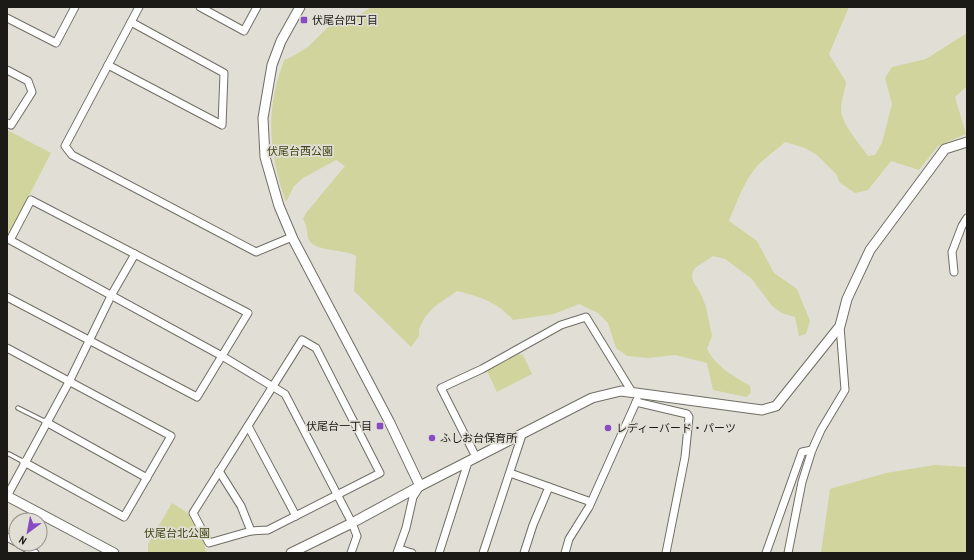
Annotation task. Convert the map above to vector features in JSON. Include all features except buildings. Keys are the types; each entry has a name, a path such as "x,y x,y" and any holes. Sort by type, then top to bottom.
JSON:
{"street":[{"path":"7,18 56,44 75,7"},
{"path":"139,7 65,146 72,155 256,252 292,237"},
{"path":"200,7 244,31 257,7"},
{"path":"300,7 281,41 272,65 262,118 264,157 279,206 292,237 388,421 420,486"},
{"path":"108,65 222,124 224,73 131,22"},
{"path":"7,70 28,81 32,92 11,125 7,123"},
{"path":"788,553 802,482 812,450 821,430 845,390 840,326 847,299 870,250 945,149 966,144"},
{"path":"7,297 197,397 222,356 248,313 31,200 10,240 112,294 222,356 285,394 352,523 357,536 351,553"},
{"path":"954,272 952,252 962,226 967,218"},
{"path":"114,553 7,496 24,462 69,382 112,294 135,254"},
{"path":"439,553 472,459 441,388 482,369 561,325 586,317 636,393 636,402 591,502 569,539 565,553"},
{"path":"291,553 302,550 420,486 592,398 621,391 762,410 776,406 840,326"},
{"path":"302,340 316,348 380,473 268,530 251,532 209,543 193,513 248,426 302,340"},
{"path":"7,348 171,436 124,517 24,462"},
{"path":"636,402 687,414 689,417 685,457 666,553"},
{"path":"46,422 147,478"},
{"path":"248,426 296,516"},
{"path":"483,553 522,435"},
{"path":"766,553 802,452 812,450"},
{"path":"220,471 241,506 251,532"},
{"path":"510,473 591,502"},
{"path":"412,553 398,551 413,498 420,486"},
{"path":"524,553 532,525 549,487"}],"lane":[{"path":"18,408 46,422"},
{"path":"8,454 24,462"}],"green space":[{"name":"伏尾台⻄公園","path":"371,7 849,7 829,54 846,82 841,107 842,116 848,128 868,156 875,155 882,143 892,104 885,78 892,67 926,59 967,33 967,86 955,97 966,134 938,146 919,170 891,161 868,190 855,193 839,182 837,175 817,155 805,148 785,142 758,165 745,184 729,221 757,241 774,273 797,289 810,321 806,334 799,336 795,317 782,313 772,306 752,279 725,259 713,256 695,268 692,274 693,281 701,294 706,307 712,336 707,349 710,355 720,366 750,386 751,393 746,397 713,390 707,363 675,355 648,358 627,356 616,348 608,323 598,313 579,304 554,314 513,320 494,304 473,295 457,291 434,307 425,317 419,329 419,336 411,347 354,291 356,256 345,252 317,247 312,244 308,238 303,219 306,213 345,166 336,160 303,178 294,186 286,202 278,176 273,150 271,123 272,109 276,87 284,60 308,47 331,24 359,15"},
{"path":"7,130 51,153 8,236 7,236"},
{"path":"519,354 523,355 532,374 497,392 488,373 488,369"},
{"path":"935,465 967,467 967,553 821,553 830,489 886,473"},
{"name":"伏尾台北公園","path":"172,503 186,512 194,521 202,537 206,553 148,553 148,544"}],"place":[{"name":"伏尾台四丁目","path":"304,20"},
{"name":"伏尾台一丁目","path":"380,426"},
{"name":"レディーバード・パーツ","path":"608,428"},
{"name":"ふしお台保育所","path":"432,438"}]}
